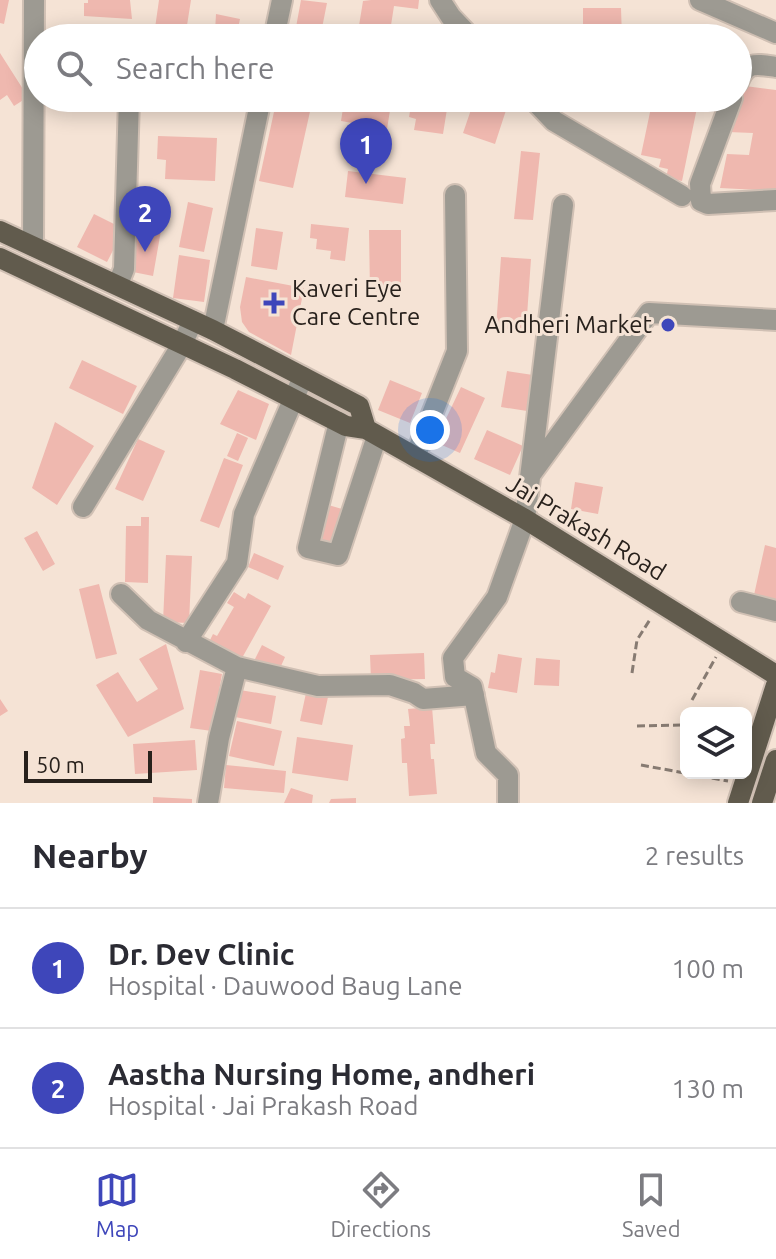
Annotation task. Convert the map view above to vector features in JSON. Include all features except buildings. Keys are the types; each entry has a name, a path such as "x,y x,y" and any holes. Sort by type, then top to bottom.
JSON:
{"main road":[{"name":"Jai Prakash Road","path":"0,231 213,330 359,406 372,433"},
{"name":"Jai Prakash Road","path":"0,258 182,343 339,422 372,433 525,519 776,675"},
{"path":"741,793 776,685"},
{"path":"762,803 776,760"}],"street":[{"path":"34,0 34,24"},
{"path":"277,24 282,0"},
{"path":"440,0 458,24"},
{"path":"700,0 776,33"},
{"path":"752,67 776,67"},
{"path":"33,246 34,112"},
{"path":"118,284 124,269 129,112"},
{"path":"213,330 258,112"},
{"path":"545,112 554,121 682,196"},
{"path":"727,112 700,184 701,201 708,204 776,200"},
{"path":"415,457 457,351 455,195"},
{"path":"508,803 508,775 486,753 472,687 455,677 453,658 497,597 525,519 563,205"},
{"path":"529,478 649,313 776,320"},
{"path":"83,507 193,321"},
{"path":"186,642 237,563 244,514 303,377"},
{"path":"339,422 308,548 338,555 372,433"},
{"path":"121,594 148,620 237,667 318,686 390,685 423,699 474,695"},
{"path":"741,602 776,611"},
{"path":"208,803 219,738 237,667"}],"path":[{"path":"632,673 637,640 652,616"},
{"path":"692,700 724,643"},
{"path":"637,726 680,725"},
{"path":"641,765 741,793"}],"place":[{"name":"Dr. Dev Clinic","path":"366,184"},
{"name":"Aastha Nursing Home, andheri","path":"145,252"},
{"name":"Kaveri Eye Care Centre","path":"274,303"},
{"name":"Andheri Market","path":"668,325"}]}
